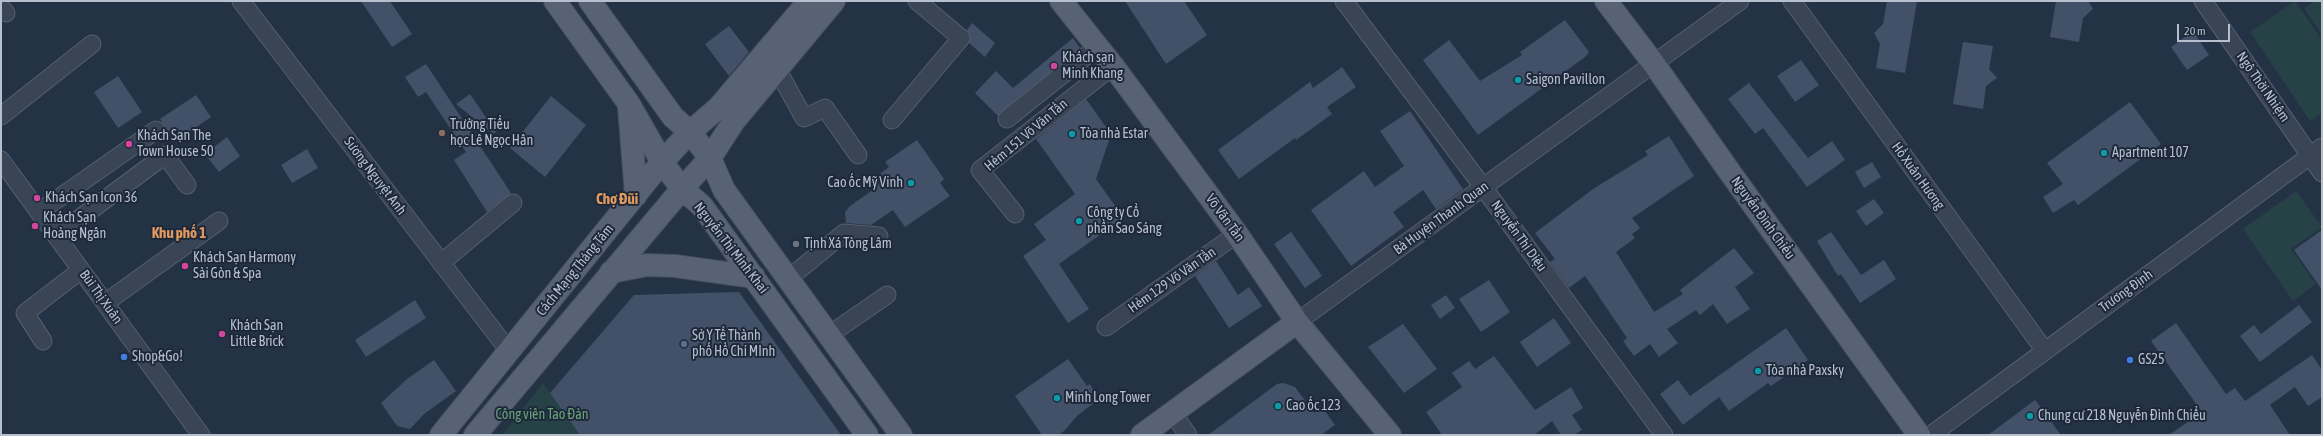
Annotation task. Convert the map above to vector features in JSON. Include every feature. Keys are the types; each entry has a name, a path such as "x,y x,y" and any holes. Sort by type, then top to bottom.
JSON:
{"main road":[{"name":"Nguyễn Thị Minh Khai","path":"555,1 629,104 662,162 682,189 702,206 867,435"},
{"name":"Nguyễn Thị Minh Khai","path":"590,1 673,117 690,132 710,158 724,190 901,435"},
{"name":"Cách Mạng Tháng Tám","path":"441,435 662,162 690,132 719,107 809,1"},
{"name":"Cách Mạng Tháng Tám","path":"475,435 611,272 710,158 734,121 834,1"},
{"name":"Võ Văn Tần","path":"1061,1 1113,66 1237,234 1297,322 1390,435"},
{"name":"Nguyễn Đình Chiểu","path":"1606,1 1654,64 1728,171 1919,435"},
{"path":"629,104 636,195"},
{"path":"611,272 647,265 675,266 754,277"},
{"name":"Bà Huyện Thanh Quan","path":"1142,435 1297,322"}],"street":[{"name":"Sương Nguyệt Anh","path":"241,1 509,351"},
{"path":"892,120 961,38 917,1"},
{"name":"Nguyễn Thị Diệu","path":"1344,1 1664,435"},
{"name":"Bà Huyện Thanh Quan","path":"1297,322 1740,1"},
{"name":"Hồ Xuân Hương","path":"1792,1 2045,351"},
{"name":"Ngô Thời Nhiệm","path":"2203,1 2316,152 2322,173"},
{"path":"1,116 92,44"},
{"path":"1007,119 1097,47"},
{"name":"Hẻm 151 Võ Văn Tần","path":"1015,214 980,170 1113,66"},
{"path":"777,69 804,118 825,108 858,155"},
{"path":"39,212 156,130"},
{"name":"Trương Định","path":"1931,435 2316,152"},
{"path":"56,236 165,155 187,185"},
{"name":"Bùi Thị Xuân","path":"1,160 105,303 196,433"},
{"path":"441,263 513,203"},
{"path":"105,303 219,221"},
{"path":"788,279 844,233 879,236"},
{"name":"Hẻm 129 Võ Văn Tần","path":"1106,327 1237,234"},
{"path":"42,342 25,313 81,270"},
{"path":"829,336 887,295"},
{"path":"1173,412 1188,435"}],"green space":[{"path":"2295,1 2322,40 2322,113 2310,121 2250,32"},
{"path":"2315,1 2322,1 2322,35 2304,8"},
{"path":"2296,191 2322,227 2291,249 2316,284 2293,301 2243,229"},
{"name":"Công viên Tao Đàn","path":"543,383 580,435 502,435"}],"building":[{"path":"361,1 390,1 412,34 392,47"},
{"path":"1125,1 1184,1 1207,35 1166,64"},
{"path":"1887,1 1917,1 1905,73 1876,68 1880,44 1874,33 1883,24"},
{"path":"2056,1 2088,1 2093,9 2083,18 2079,42 2050,37"},
{"name":"Saigon Pavillon","path":"1565,20 1589,52 1585,57 1478,135 1423,60 1449,40 1480,81 1522,55 1520,52"},
{"path":"972,23 995,43 985,57 969,43 970,35 967,30"},
{"path":"729,26 749,52 729,76 705,44"},
{"path":"2193,31 2209,55 2187,70 2171,47"},
{"path":"1073,38 1080,48 998,116 975,93 996,71 1013,88"},
{"path":"1963,42 1993,46 1989,69 1997,78 1986,86 1983,109 1953,104"},
{"path":"1801,60 1819,85 1795,102 1777,76"},
{"path":"426,64 511,193 487,212 454,160 466,152 426,92 418,97 405,77"},
{"path":"1342,67 1356,87 1327,107 1332,114 1296,140 1295,138 1239,179 1218,150 1310,82 1313,88"},
{"path":"118,76 142,112 118,128 94,92"},
{"path":"1749,83 1808,158 1832,141 1845,160 1807,187 1763,128 1755,134 1728,99"},
{"path":"470,94 496,132 493,134 456,104"},
{"path":"196,95 211,117 175,142 160,119"},
{"path":"551,96 586,125 545,177 510,148"},
{"path":"1086,99 1111,134 1096,179 1121,214 1121,220 1059,264 1089,309 1068,323 1023,256 1046,240 1034,224 1075,194 1036,139"},
{"name":"Apartment 107","path":"2130,102 2161,144 2078,205 2074,200 2053,213 2043,197 2063,184 2047,163"},
{"path":"1410,111 1463,189 1436,209 1423,190 1393,212 1404,227 1351,266 1311,210 1364,171 1375,187 1404,166 1380,131"},
{"path":"1669,136 1694,176 1632,218 1640,228 1632,234 1635,238 1616,252 1654,312 1683,294 1680,290 1734,248 1754,273 1735,287 1750,309 1727,324 1713,304 1700,315 1696,310 1667,329 1678,343 1659,357 1650,344 1634,356 1623,341 1627,338 1585,276 1569,288 1550,262 1555,259 1535,233 1593,189 1648,155 1645,151"},
{"path":"227,137 240,156 219,172 205,154"},
{"name":"Cao ốc Mỹ Vinh","path":"917,140 944,179 940,183 950,196 905,227 893,210 871,225 846,223 845,212 850,206 877,187 872,180 889,167 885,162"},
{"path":"307,149 318,168 292,183 281,165"},
{"path":"1872,162 1881,177 1864,188 1855,172"},
{"path":"1874,199 1884,213 1866,226 1856,211"},
{"path":"2322,230 2322,290 2294,250"},
{"path":"1291,232 1322,276 1305,288 1274,244"},
{"path":"1831,232 1861,275 1884,260 1896,279 1860,303 1841,274 1838,276 1817,241"},
{"path":"1216,261 1238,295 1249,287 1262,306 1229,328 1195,276"},
{"path":"1489,280 1510,312 1481,332 1459,299"},
{"name":"Sở Y Tế Thành phố Hồ Chí MInh","path":"739,292 841,435 580,435 550,393 634,295"},
{"path":"1446,295 1455,308 1440,319 1431,305"},
{"path":"415,300 426,318 366,357 355,340"},
{"path":"2299,305 2312,322 2260,362 2240,336 2254,325 2261,334"},
{"path":"1554,318 1571,343 1537,367 1520,342"},
{"path":"2176,323 2226,394 2235,388 2245,401 2312,355 2322,370 2322,397 2308,406 2295,387 2270,405 2290,435 2169,435 2202,412 2151,341"},
{"path":"1403,324 1437,369 1404,393 1368,347"},
{"name":"Tòa nhà Paxsky","path":"1786,328 1808,360 1771,386 1768,383 1729,411 1719,397 1683,425 1660,394 1678,380 1690,396"},
{"path":"1494,356 1535,410 1571,387 1583,408 1572,415 1582,430 1574,435 1561,435 1552,421 1534,435 1442,435 1426,412 1462,387 1452,373 1469,361 1475,369"},
{"name":"Minh Long Tower","path":"1068,359 1087,386 1090,384 1098,400 1078,415 1064,431 1058,435 1042,435 1015,396"},
{"path":"434,360 456,391 424,414 410,429 397,426 381,403 407,379"},
{"name":"Cao ốc 123","path":"1283,383 1295,387 1314,413 1322,407 1335,425 1321,435 1208,435 1277,384"},
{"name":"Chung cư 218 Nguyễn Đình Chiểu","path":"2035,400 2061,435 1988,435"}],"place":[{"name":"Khách sạn Minh Khang","path":"1054,66"},
{"name":"Saigon Pavillon","path":"1518,80"},
{"name":"Trường Tiểu học Lê Ngọc Hân","path":"442,133"},
{"name":"Tòa nhà Estar","path":"1072,134"},
{"name":"Khách Sạn The Town House 50","path":"129,144"},
{"name":"Apartment 107","path":"2104,153"},
{"name":"Cao ốc Mỹ Vinh","path":"911,183"},
{"name":"Khách Sạn Icon 36","path":"37,198"},
{"name":"Công ty Cổ phần Sao Sáng","path":"1079,221"},
{"name":"Khách Sạn Hoàng Ngân","path":"35,226"},
{"name":"Tịnh Xá Tòng Lâm","path":"796,244"},
{"name":"Khách Sạn Harmony Sài Gòn & Spa","path":"185,266"},
{"name":"Khách Sạn Little Brick","path":"222,334"},
{"name":"Sở Y Tế Thành phố Hồ Chí MInh","path":"684,344"},
{"name":"Shop&Go!","path":"124,357"},
{"name":"GS25","path":"2130,360"},
{"name":"Tòa nhà Paxsky","path":"1758,371"},
{"name":"Minh Long Tower","path":"1057,398"},
{"name":"Cao ốc 123","path":"1278,406"},
{"name":"Chung cư 218 Nguyễn Đình Chiểu","path":"2030,416"}],"district":[{"name":"Chợ Đũi","path":"617,199"},
{"name":"Khu phố 1","path":"179,233"}]}
